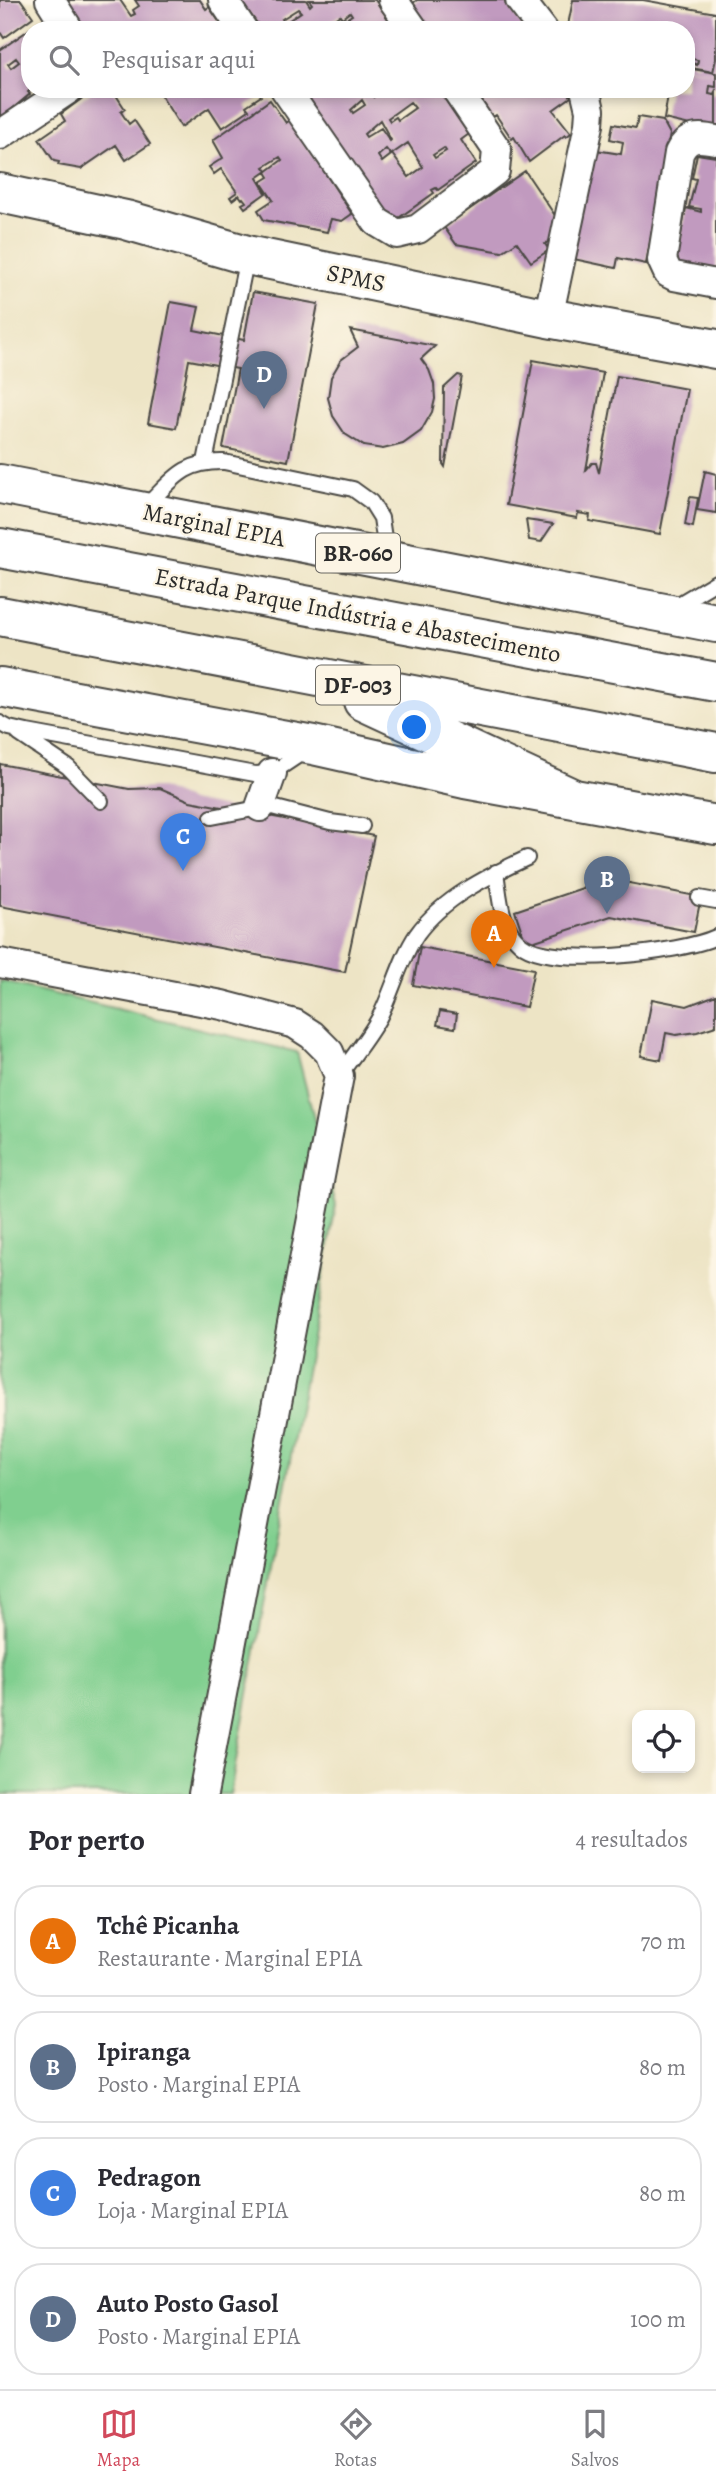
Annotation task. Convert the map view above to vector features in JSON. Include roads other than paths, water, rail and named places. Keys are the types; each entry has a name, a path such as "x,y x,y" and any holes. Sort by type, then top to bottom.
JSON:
{"main road":[{"name":"SPMS","path":"0,193 126,220 247,255 548,318 716,349"},
{"name":"Marginal EPIA","path":"0,484 716,623"},
{"name":"Estrada Parque Indústria e Abastecimento","path":"0,548 716,682"},
{"name":"DF-003","path":"0,615 716,753"},
{"path":"609,662 716,659"},
{"path":"310,676 570,797"},
{"path":"0,687 313,745 465,779 716,825"}],"street":[{"path":"50,0 63,21"},
{"path":"223,0 237,21"},
{"path":"393,0 408,21"},
{"path":"520,0 536,21"},
{"path":"0,135 56,98"},
{"path":"291,98 377,222 397,234 418,229 495,171 496,150 462,98"},
{"path":"548,318 589,125 587,98"},
{"path":"716,141 697,137 689,139 679,153 662,260 668,274 716,284"},
{"path":"260,807 272,773"},
{"path":"0,963 222,1005 295,1024 312,1035 329,1052 339,1076 202,1794"}],"lane":[{"path":"205,462 247,255"},
{"path":"142,511 184,469 205,462 224,463 353,489 371,502 381,518 387,559"},
{"path":"665,612 716,582"},
{"path":"4,725 255,774 272,773 313,745"},
{"path":"4,725 68,767 101,801"},
{"path":"212,817 268,806 330,822 362,826"},
{"path":"339,1076 377,1022 417,935 441,908 496,872 527,858"},
{"path":"496,872 503,918 522,946 538,952 569,957 620,955 666,950 716,937"},
{"path":"699,898 716,901"}],"place":[{"name":"Auto Posto Gasol","path":"264,409"},
{"name":"Pedragon","path":"183,871"},
{"name":"Ipiranga","path":"607,914"},
{"name":"Tchê Picanha","path":"494,968"}]}
